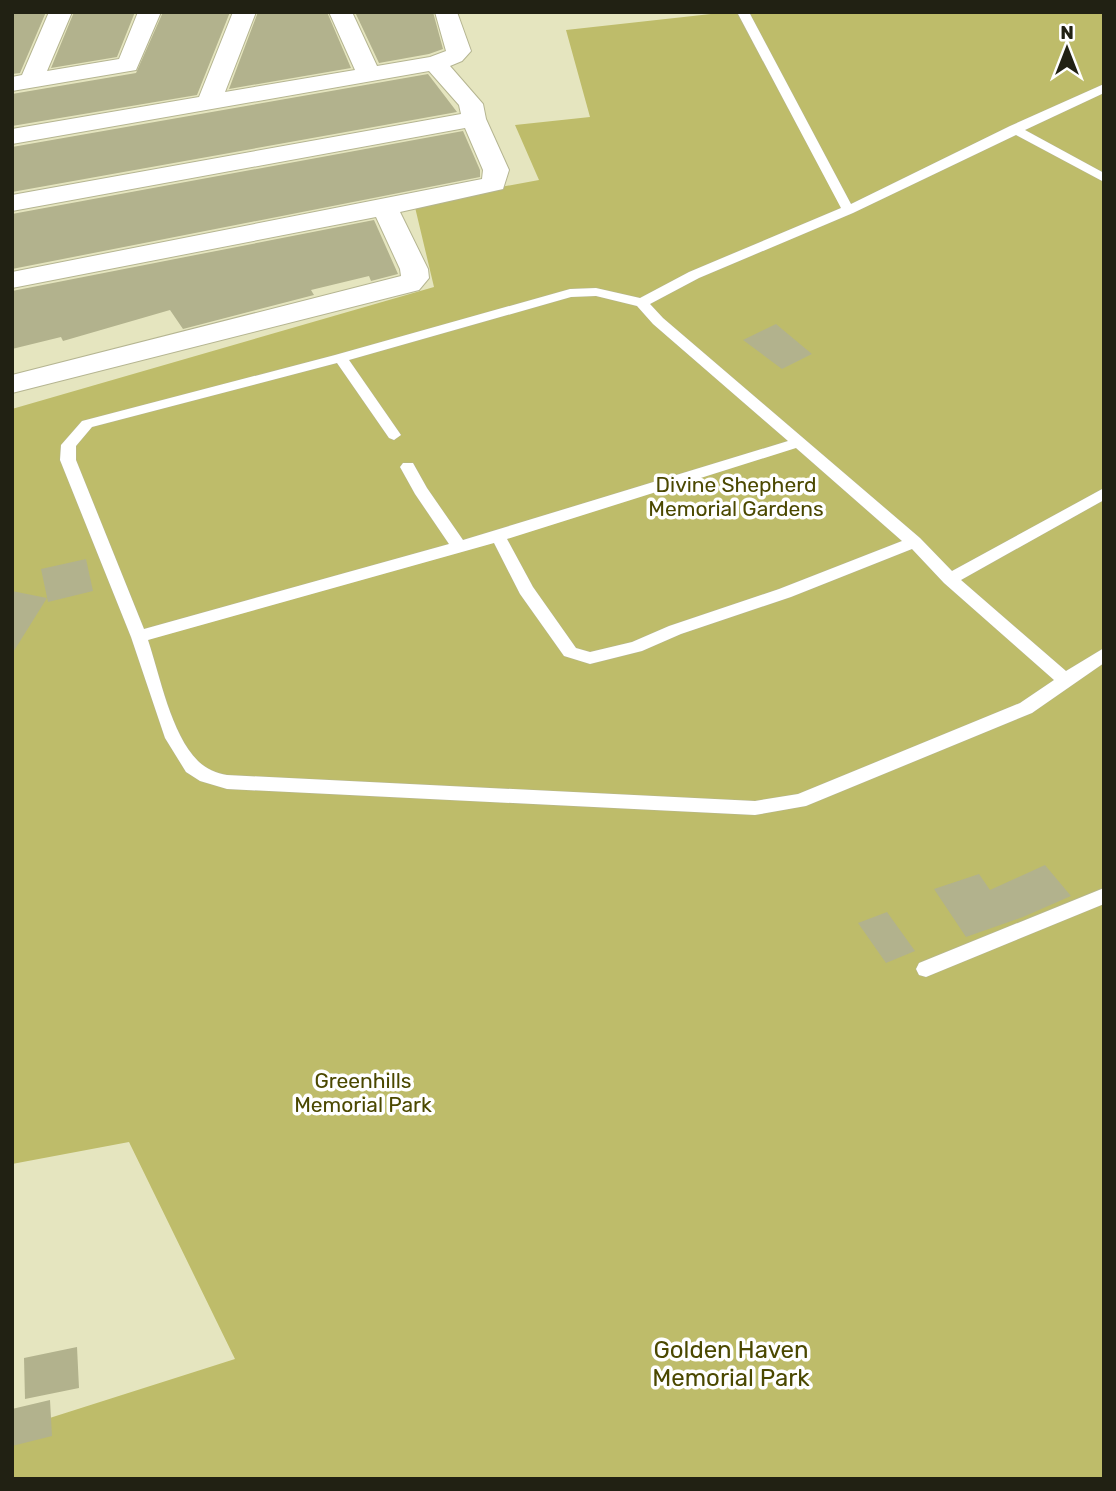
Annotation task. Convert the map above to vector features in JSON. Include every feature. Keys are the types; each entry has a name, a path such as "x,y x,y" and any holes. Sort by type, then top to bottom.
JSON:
{"street":[{"path":"22,82 61,12"},
{"path":"22,82 128,65 150,12"},
{"path":"209,102 245,12"},
{"path":"340,12 368,72"},
{"path":"12,137 368,72 435,63 454,56 459,51 446,12"},
{"path":"12,280 178,245 385,208 494,184 496,170 466,96 435,63"},
{"path":"12,203 474,119"},
{"path":"12,384 377,295 409,284 415,278 414,269 385,208"}],"lane":[{"path":"743,12 848,210"},
{"path":"642,303 694,275 848,210 1104,88"},
{"path":"1014,129 1104,177"},
{"path":"1065,680 950,579 915,542 657,321 642,303 596,292 570,293 340,358 118,414 87,424 69,445 68,460 139,637 175,739 189,765 210,778 227,782 755,808 800,801 1026,708 1104,654"},
{"path":"340,358 394,435"},
{"path":"139,637 498,536 797,443"},
{"path":"408,467 420,490 459,546"},
{"path":"950,579 1104,493"},
{"path":"498,536 526,590 570,652 590,658 636,647 675,630 785,593 915,542"},
{"path":"926,969 1104,896"}],"green space":[{"path":"729,12 1104,12 1104,1479 12,1479 12,1430 235,1359 129,1142 12,1164 12,409 434,287 414,203 539,180 515,125 590,117 566,30"}],"building":[{"path":"12,12 46,12 20,73 12,74"},
{"path":"74,12 135,12 117,57 51,68"},
{"path":"163,12 230,12 197,95 12,126 12,94 136,73"},
{"path":"258,12 327,12 351,68 229,89"},
{"path":"355,12 433,12 443,49 379,63"},
{"path":"428,74 457,112 12,192 12,147"},
{"path":"463,131 480,170 480,177 12,269 12,214"},
{"path":"374,220 398,274 371,281 369,276 311,290 314,295 183,329 170,310 63,341 61,337 12,349 12,291"},
{"path":"776,324 812,354 782,369 743,340"},
{"path":"86,559 93,591 48,602 41,569"},
{"path":"12,591 47,598 12,654"},
{"path":"1045,865 1071,896 1023,917 966,937 934,889 979,874 990,890"},
{"path":"887,912 915,951 886,963 858,923"},
{"path":"77,1347 79,1388 25,1399 24,1358"},
{"path":"50,1400 52,1436 12,1446 12,1409"}],"park label":[{"name":"Divine Shepherd Memorial Gardens","path":"736,497"},
{"name":"Greenhills Memorial Park","path":"363,1093"},
{"name":"Golden Haven Memorial Park","path":"731,1364"}]}
